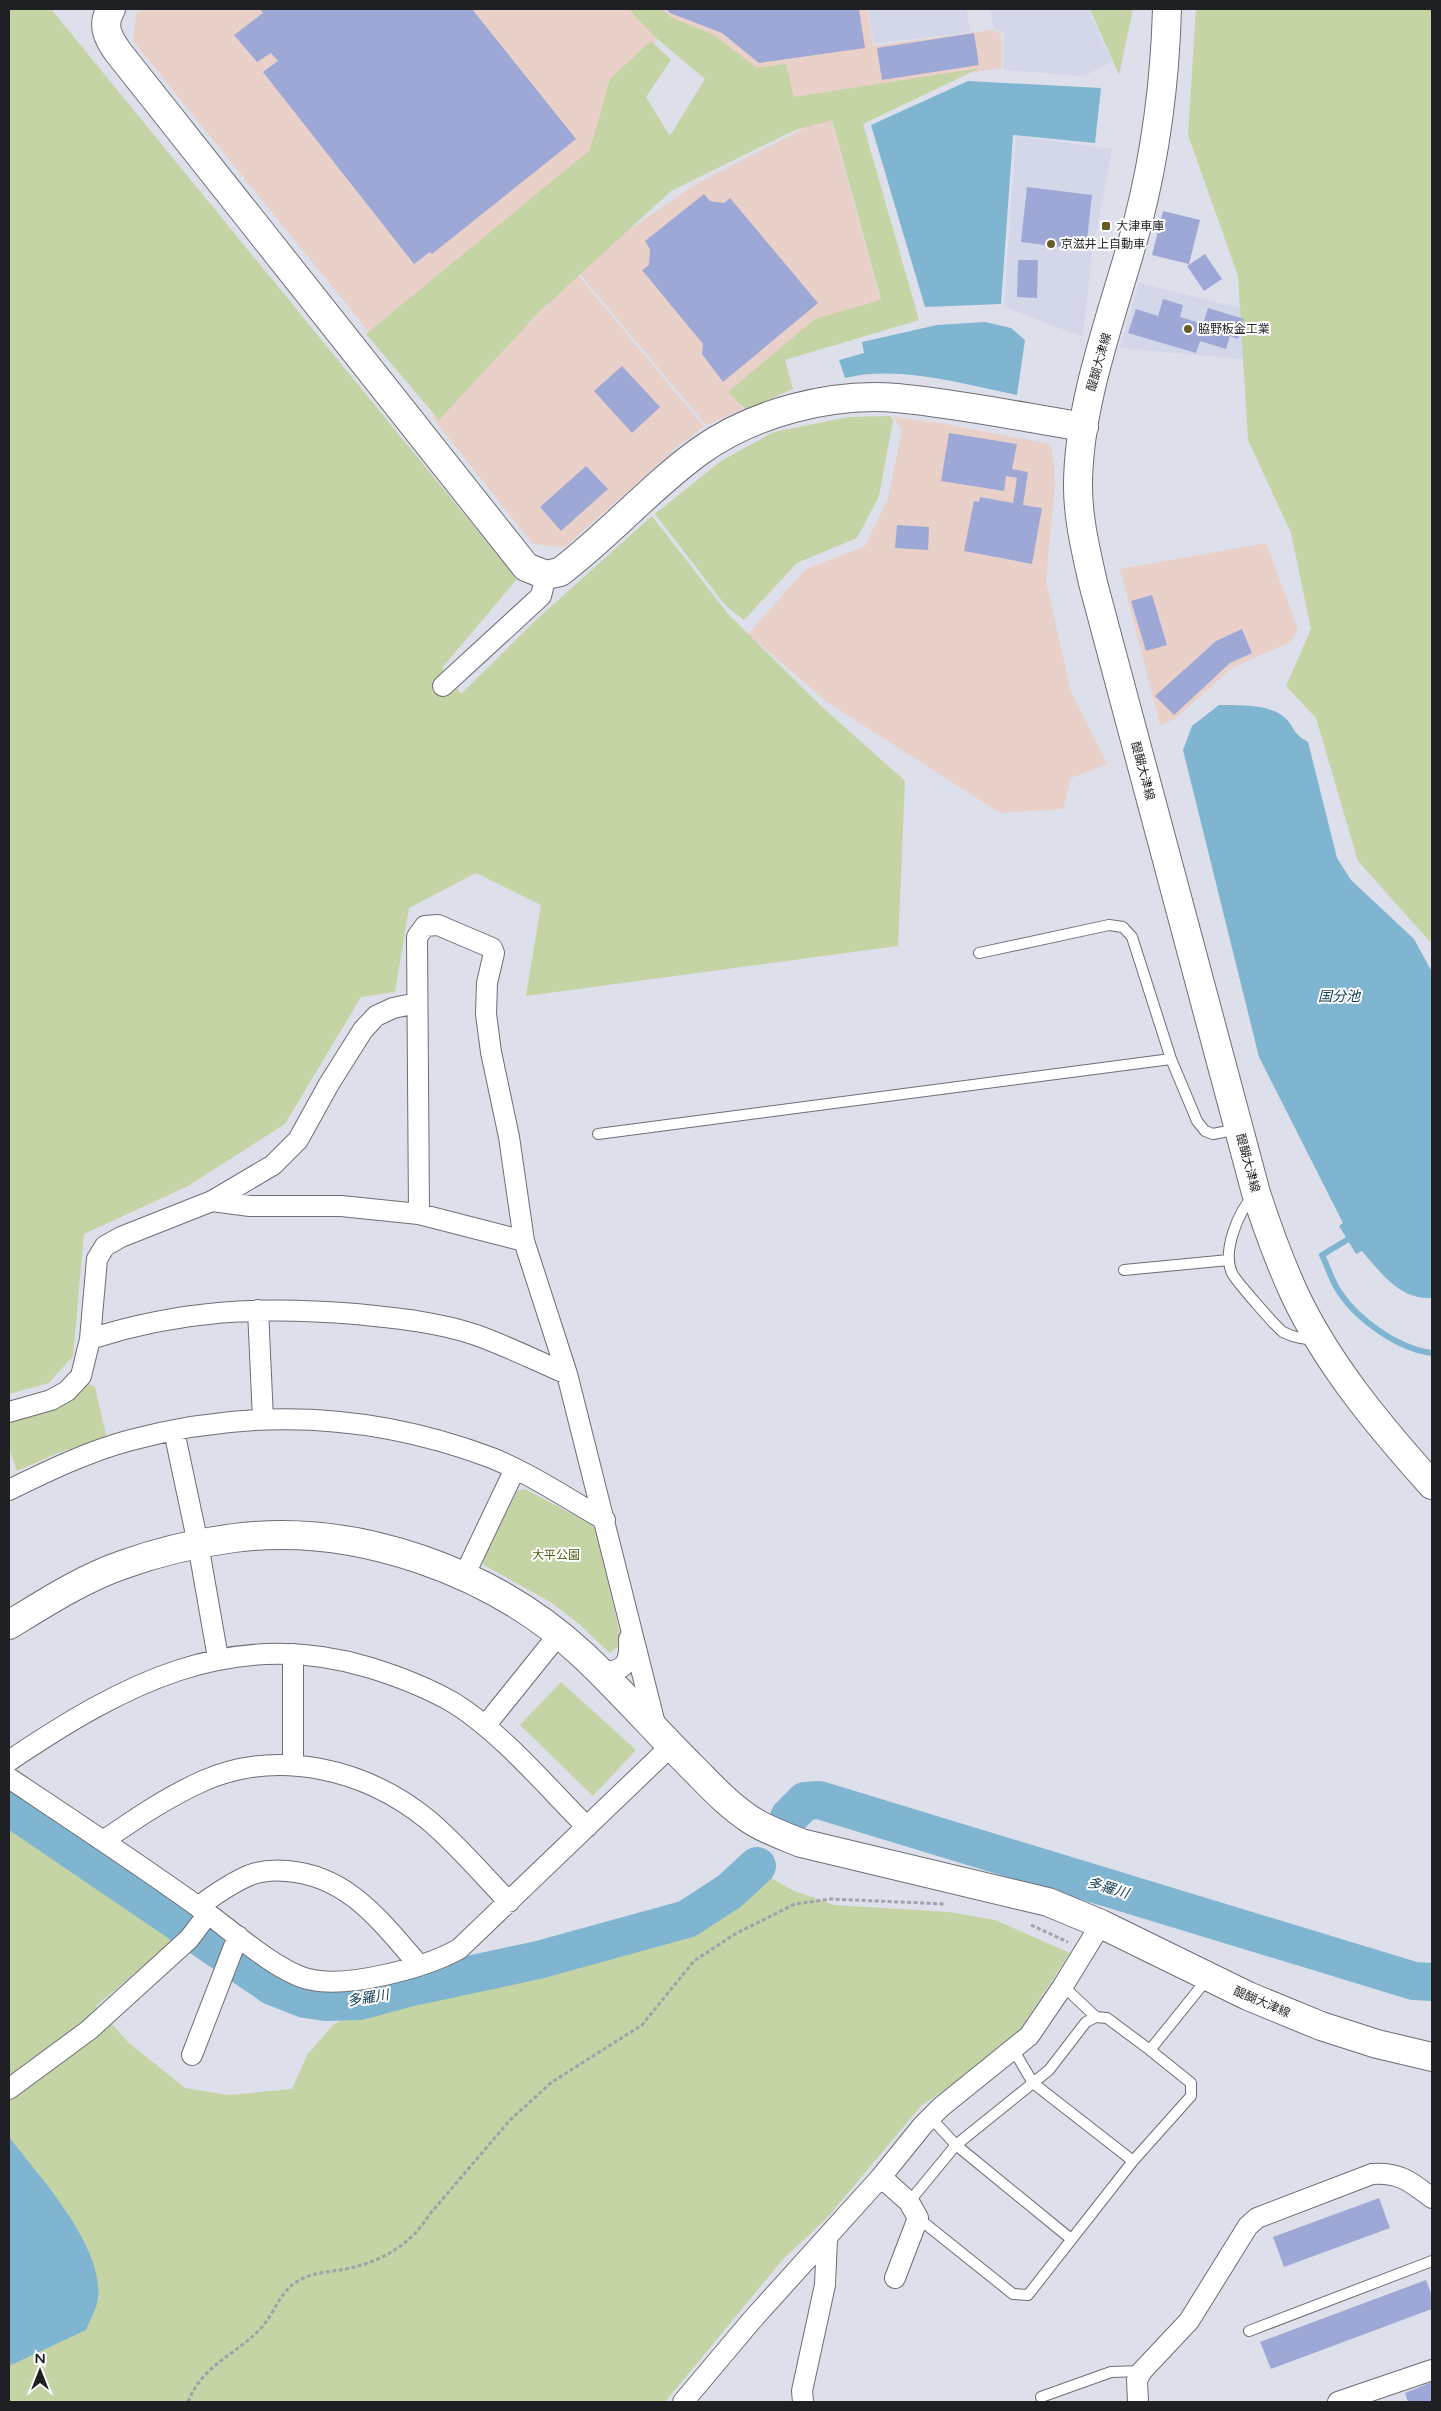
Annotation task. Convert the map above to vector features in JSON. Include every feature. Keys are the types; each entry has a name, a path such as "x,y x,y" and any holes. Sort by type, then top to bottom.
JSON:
{"street":[{"path":"111,9 106,24 108,38 118,52 516,557 526,567 546,574 560,572 671,474 701,451 725,435 755,421 792,409 846,399 896,398 1084,427"},
{"name":"醍醐大津線","path":"1167,9 1161,99 1152,155 1139,219 1091,390 1084,427 1078,486 1082,534 1092,583 1256,1193 1295,1294 1320,1341 1352,1388 1400,1449 1432,1485"},
{"path":"443,686 541,596 546,574"},
{"path":"9,1778 203,1910 275,1962 308,1979 334,1982 383,1975 440,1959 458,1948 587,1827 664,1738 629,1624 605,1520 567,1374 524,1241 509,1137 491,1052 486,1014 487,983 494,953 492,948 438,924 425,926 417,937 418,1214"},
{"path":"9,1412 51,1400 68,1391 81,1376 90,1339 97,1259 105,1246 121,1236 212,1201 273,1165 298,1140 349,1051 376,1016 393,1008 417,1003"},
{"path":"212,1201 250,1206 341,1206 418,1214 524,1241"},
{"path":"90,1339 135,1325 183,1316 258,1310 319,1311 424,1322 475,1335 567,1374"},
{"path":"258,1310 263,1419"},
{"path":"9,1490 66,1463 130,1440 174,1431 215,1423 263,1419 353,1422 401,1430 492,1459 515,1469 605,1520"},
{"path":"174,1431 198,1544 218,1658"},
{"path":"464,1576 515,1469"},
{"name":"醍醐大津線","path":"9,1624 78,1585 120,1565 164,1551 198,1544 245,1537 323,1538 374,1546 412,1556 464,1576 510,1601 559,1634 601,1673 723,1798 751,1820 773,1832 801,1842 1048,1902 1101,1924 1248,1996 1321,2026 1377,2044 1432,2057"},
{"path":"601,1673 616,1671 625,1666 628,1660 629,1624"},
{"path":"485,1726 559,1634"},
{"path":"9,1761 110,1700 143,1683 176,1670 218,1658 253,1654 293,1654 352,1662 385,1672 419,1685 454,1704 485,1726 587,1827"},
{"path":"293,1654 293,1765"},
{"path":"102,1841 166,1800 205,1781 245,1769 264,1766 293,1765 328,1770 362,1780 395,1796 428,1819 509,1902"},
{"path":"9,2089 89,2030 190,1939 203,1910 223,1889 252,1874 277,1870 307,1873 343,1888 370,1910 419,1965"},
{"path":"683,2402 752,2320 827,2239 931,2118 1029,2036 1063,1986 1101,1924"},
{"path":"192,2054 238,1936"},
{"path":"1138,2402 1137,2380 1142,2371 1189,2322 1248,2226 1257,2218 1372,2174 1387,2173 1407,2179 1432,2198"},
{"path":"881,2178 914,2210 895,2278"},
{"path":"802,2402 802,2391 825,2285 827,2239"},
{"path":"1338,2402 1432,2370"}],"lane":[{"path":"979,953 1109,925 1123,927 1132,937 1171,1059 1197,1121 1205,1131 1214,1134 1239,1129"},
{"path":"598,1134 1171,1059"},
{"path":"1256,1193 1244,1206 1236,1223 1229,1260 1232,1274 1282,1331 1300,1339 1320,1341"},
{"path":"1124,1270 1229,1260"},
{"path":"1150,2050 1208,1977"},
{"path":"1063,1986 1096,2016 1107,2018 1190,2083 1191,2096 1132,2160 1028,2295 1013,2294 914,2210 956,2145 1049,2070 1086,2022 1096,2016"},
{"path":"1012,2049 1033,2083 1132,2160"},
{"path":"931,2118 956,2145 1071,2239"},
{"path":"1249,2331 1432,2261"},
{"path":"1041,2397 1111,2372 1142,2371"}],"path":[{"path":"188,2402 200,2378 261,2328 282,2295 297,2281 316,2273 348,2269 400,2248 419,2231 429,2215 510,2120 552,2082 642,2025 694,1960 735,1934 795,1904 831,1899 950,1905"},
{"path":"1028,1923 1085,1949"}],"shaded area":[{"path":"142,9 636,9 662,36 614,80 594,155 373,337 133,41 136,14"},
{"path":"654,9 867,9 873,46 992,30 1001,34 1002,68 790,98"},
{"path":"868,9 971,9 967,10 970,32 874,44"},
{"path":"990,9 1088,9 1112,62 1084,76 1003,70 1004,32 994,29"},
{"path":"830,115 881,303 816,321 734,391 742,410 706,425 574,267 696,184"},
{"name":"京滋井上自動車","path":"1016,136 1112,149 1092,254 1083,337 1004,307"},
{"path":"572,268 704,427 682,443 565,547 533,544 432,417"},
{"name":"脇野板金工業","path":"1139,283 1250,310 1251,360 1120,348"},
{"path":"893,417 940,423 1050,444 1054,463 1055,485 1046,581 1071,692 1107,764 1071,778 1063,809 1000,813 827,702 748,634 806,569 865,546 888,498 902,430"},
{"path":"1266,543 1298,629 1291,642 1233,667 1175,719 1160,725 1120,569"}],"green space":[{"path":"9,9 51,9 517,579 442,668 461,694 537,619 652,516 728,614 821,706 905,781 898,946 526,996 541,905 476,873 409,908 395,992 361,997 285,1124 188,1186 84,1234 73,1356 49,1383 9,1394"},
{"path":"629,9 662,9 670,17 714,35 757,68 786,64 794,97 980,68 863,124 919,320 785,360 793,389 746,410 728,392 815,319 881,300 832,120 795,130 671,191 538,313 439,420 366,334 590,150 610,79 651,41 671,60 646,97 670,136 705,79 654,36"},
{"path":"1090,9 1133,9 1119,75"},
{"path":"1196,9 1432,9 1432,944 1358,861 1316,718 1286,686 1311,629 1291,533 1248,440 1238,276 1188,135"},
{"path":"890,416 893,420 879,496 857,538 797,563 744,620 726,606 655,514 721,461 774,432 848,417"},
{"path":"86,1383 95,1387 107,1439 60,1452 17,1471 9,1448 9,1421 61,1405"},
{"name":"大平公園","path":"525,1489 591,1524 596,1530 621,1638 620,1645 610,1653 579,1624 552,1603 484,1565 482,1560 517,1491"},
{"path":"561,1682 636,1750 593,1796 520,1725"},
{"path":"9,1819 181,1934 96,2006 129,2043 185,2088 228,2095 292,2089 307,2055 333,2025 366,2007 689,1927 761,1872 792,1890 834,1905 949,1912 995,1920 1070,1953 1021,2028 997,2051 964,2077 921,2106 826,2219 784,2258 665,2402 9,2402"}],"water":[{"path":"968,81 1101,88 1095,143 1013,135 1001,304 925,307 871,125"},
{"path":"985,322 1011,328 1025,340 1017,395 953,381 909,375 887,374 845,378 839,360 864,353 862,342 937,325"},
{"name":"国分池","path":"1219,705 1262,707 1278,713 1290,723 1299,736 1308,742 1337,858 1351,880 1414,939 1432,972 1432,1298 1410,1295 1401,1290 1384,1276 1362,1251 1356,1254 1339,1226 1343,1223 1259,1057 1183,750 1192,726"},
{"path":"9,2137 52,2191 80,2234 91,2256 97,2278 98,2298 86,2330 9,2366"}],"building":[{"path":"260,9 472,9 576,139 432,254 430,252 414,264 263,72 278,61 271,53 257,62 234,35 263,13"},
{"path":"666,9 859,9 865,48 759,63 722,33 670,13"},
{"path":"974,33 979,65 882,80 877,48"},
{"path":"1027,187 1092,195 1086,250 1021,242"},
{"path":"704,194 710,201 724,203 730,198 818,303 723,382 702,354 703,344 642,270 649,265 650,249 645,241"},
{"path":"1163,211 1200,220 1189,264 1152,255"},
{"path":"1205,254 1222,279 1204,291 1187,266"},
{"path":"1018,260 1038,260 1037,298 1017,297"},
{"path":"1163,299 1183,305 1180,317 1203,324 1208,308 1244,319 1238,339 1230,336 1226,349 1200,341 1196,353 1128,333 1136,309 1158,316"},
{"path":"622,366 660,407 632,433 594,391"},
{"path":"949,433 1017,444 1012,469 1028,472 1023,505 1042,508 1032,564 964,551 974,501 979,502 980,497 1013,503 1017,478 1006,476 1004,491 941,481"},
{"path":"586,466 608,489 561,531 540,507"},
{"path":"897,525 929,527 928,550 895,548"},
{"path":"1152,595 1167,645 1146,651 1131,601"},
{"path":"1242,629 1252,653 1230,663 1174,715 1155,696 1216,641"},
{"path":"1379,2198 1390,2228 1284,2267 1273,2237"},
{"path":"1426,2280 1432,2296 1432,2309 1271,2369 1260,2342"},
{"path":"1432,2382 1432,2402 1408,2402 1405,2393"}],"waterway":[{"path":"1347,1240 1322,1255 1340,1293 1358,1314 1393,1340 1406,1346 1432,1353"},
{"name":"多羅川","path":"789,1817 805,1801 819,1800 1414,1981 1432,1982"},
{"name":"多羅川","path":"9,1807 272,1986 305,1999 326,2002 360,2001 408,1988 538,1960 687,1919 730,1891 757,1866"}],"place":[{"name":"大津車庫","path":"1106,226"},
{"name":"京滋井上自動車","path":"1051,244"},
{"name":"脇野板金工業","path":"1188,329"}]}
